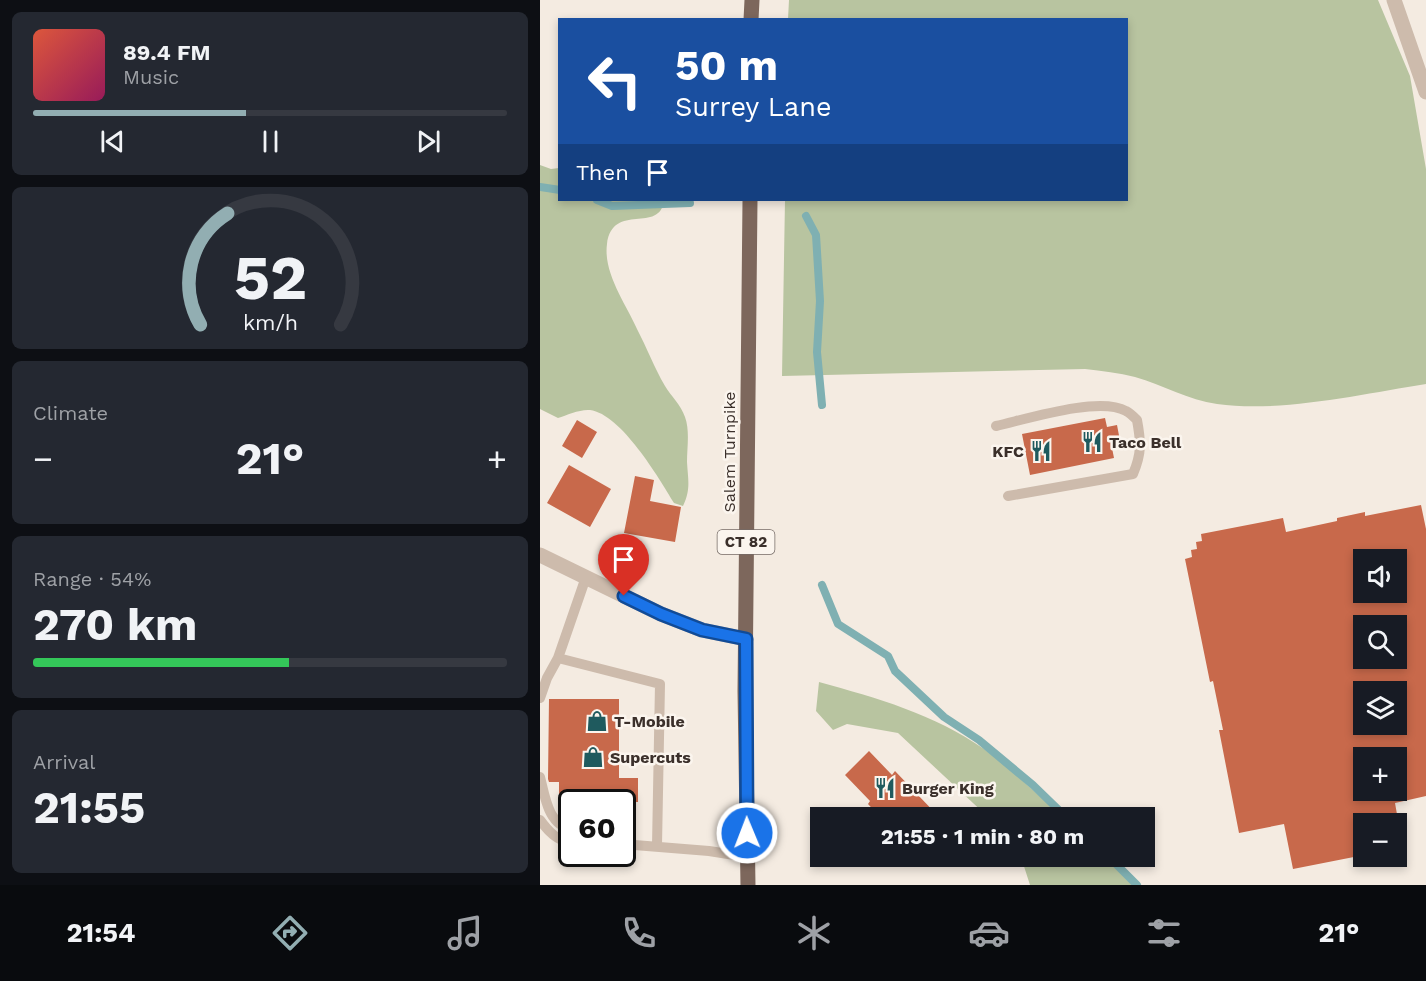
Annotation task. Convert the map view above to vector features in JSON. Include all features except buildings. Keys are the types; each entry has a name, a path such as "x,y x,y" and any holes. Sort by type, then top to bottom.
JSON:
{"main road":[{"path":"751,18 752,0"},
{"name":"Salem Turnpike","path":"748,885 746,639 750,201"}],"street":[{"path":"1394,0 1426,92"},
{"path":"540,555 661,614 702,630 746,639"}],"lane":[{"path":"996,426 1088,406 1112,407 1126,411 1137,420 1141,444 1140,457 1133,474 1008,495"},
{"path":"540,698 547,678 558,658 586,578"},
{"path":"558,658 660,684 657,846"},
{"path":"540,777 548,806 558,823"},
{"path":"540,820 549,834 558,838"},
{"path":"636,845 747,857"}],"green space":[{"path":"789,0 1378,0 1410,76 1426,169 1426,384 1322,401 1242,406 1206,402 1135,377 1085,369 782,376 785,201 1128,201 1128,18 788,18"},
{"path":"540,165 551,169 558,168 558,201 664,201 661,210 654,216 627,220 618,224 611,231 607,244 607,255 608,266 616,288 661,379 687,422 688,484 683,506 674,503 638,449 614,423 602,414 586,410 558,418 540,409"},
{"path":"819,682 904,708 945,726 984,749 1052,807 977,807 898,733 847,724 833,730 816,711"},
{"path":"1024,867 1120,867 1141,885 1030,885"}],"waterway":[{"path":"540,187 558,190"},
{"path":"600,201 612,206 690,203"},
{"path":"806,216 816,235 820,301 817,352 822,405"},
{"path":"822,585 838,624 888,656 895,671 944,717 979,740 1056,807"},
{"path":"1119,867 1137,885"}],"place":[{"name":"Taco Bell","path":"1092,442"},
{"name":"KFC","path":"1041,451"},
{"name":"T-Mobile","path":"597,721"},
{"name":"Supercuts","path":"593,757"},
{"name":"Burger King","path":"885,788"}],"route":[{"path":"624,596 702,630 746,639 747,833"}]}
